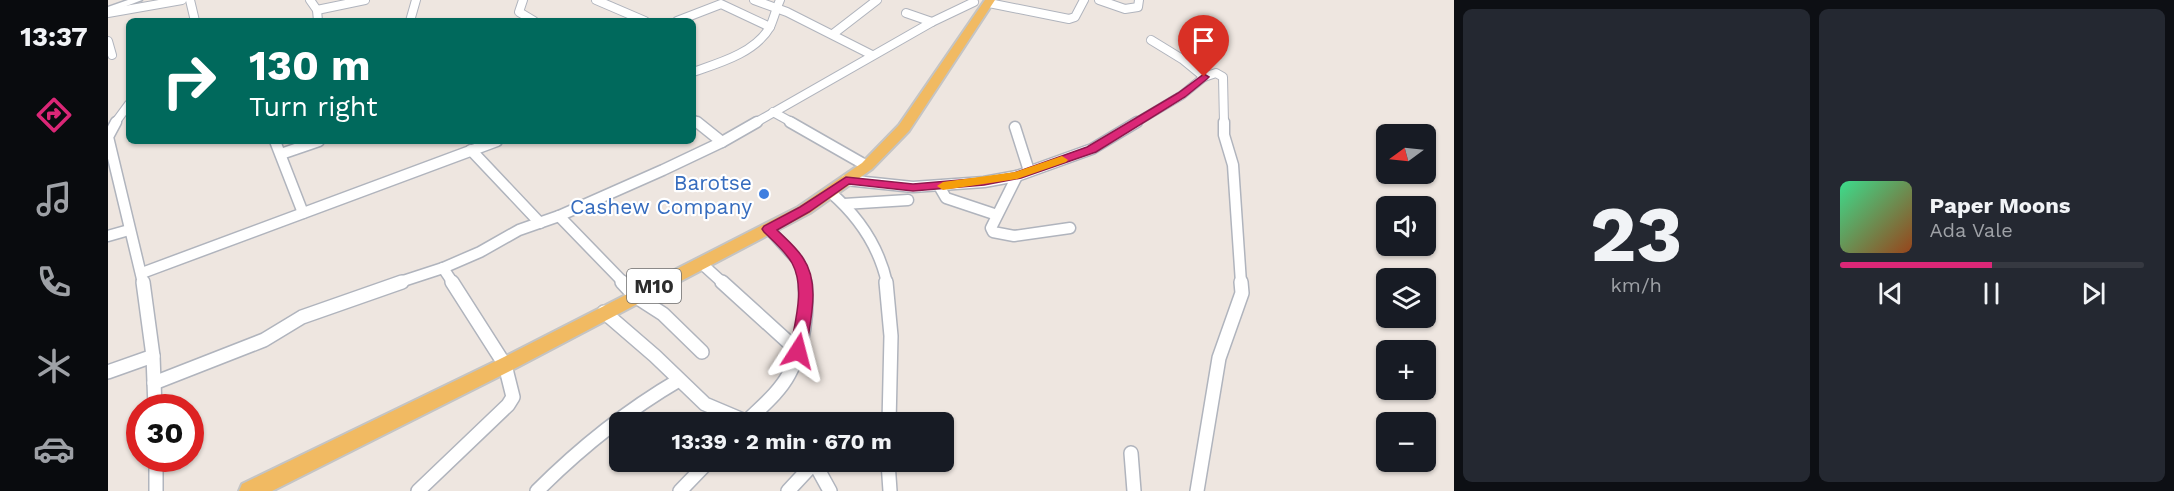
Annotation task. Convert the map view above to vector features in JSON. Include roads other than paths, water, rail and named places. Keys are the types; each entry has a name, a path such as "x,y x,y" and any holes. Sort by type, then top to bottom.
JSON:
{"main road":[{"path":"108,12 137,0"},
{"name":"M10","path":"250,491 280,484 604,312 804,210 867,166 897,135 917,110 982,3"}],"street":[{"path":"108,12 182,0"},
{"path":"190,0 194,18"},
{"path":"310,0 317,10 318,18"},
{"path":"317,10 365,0"},
{"path":"411,18 416,0"},
{"path":"524,0 519,12 529,18"},
{"path":"596,0 638,18"},
{"path":"685,18 731,0"},
{"path":"754,0 833,34 872,55"},
{"path":"696,71 747,48 770,27 780,0"},
{"path":"833,34 877,0"},
{"path":"154,383 264,340 302,317 329,306 443,268 480,252 519,230 559,216 722,142 932,22 982,3 1069,19 1075,17 1084,0"},
{"path":"1099,0 1130,9 1138,7 1139,0"},
{"path":"721,4 770,27"},
{"path":"906,13 932,22"},
{"path":"1152,40 1182,59 1204,77"},
{"path":"108,41 112,55"},
{"path":"846,180 886,186 939,186 1017,176 1092,149 1182,95 1204,77 1216,73 1223,78 1224,135 1233,165 1242,292 1219,358 1197,491"},
{"path":"126,108 108,137 129,230 142,273 153,356 154,394"},
{"path":"773,112 867,166"},
{"path":"696,121 722,142"},
{"path":"1015,127 1029,171"},
{"path":"276,144 303,213"},
{"path":"281,154 310,144"},
{"path":"142,273 488,144"},
{"path":"471,150 540,223"},
{"path":"1017,176 991,228 998,234 1014,236 1070,228"},
{"path":"939,186 946,198 997,214"},
{"path":"830,192 844,204 879,254 890,302 889,412"},
{"path":"844,204 908,200"},
{"path":"559,216 595,251 635,296 663,314 702,352"},
{"path":"757,412 790,373 798,351 806,295 805,276 798,260 769,229"},
{"path":"108,236 129,230"},
{"path":"701,263 798,351"},
{"path":"418,491 512,400 513,392 505,365 443,268"},
{"path":"604,312 656,356 705,404 723,412"},
{"path":"108,372 153,356"},
{"path":"537,491 587,443 661,390 679,380"},
{"path":"1131,453 1134,491"},
{"path":"156,472 156,491"},
{"path":"680,491 698,472"},
{"path":"788,491 805,472"},
{"path":"820,472 830,491"},
{"path":"889,472 890,491"}],"place":[{"name":"Barotse Cashew Company","path":"764,194"}]}
